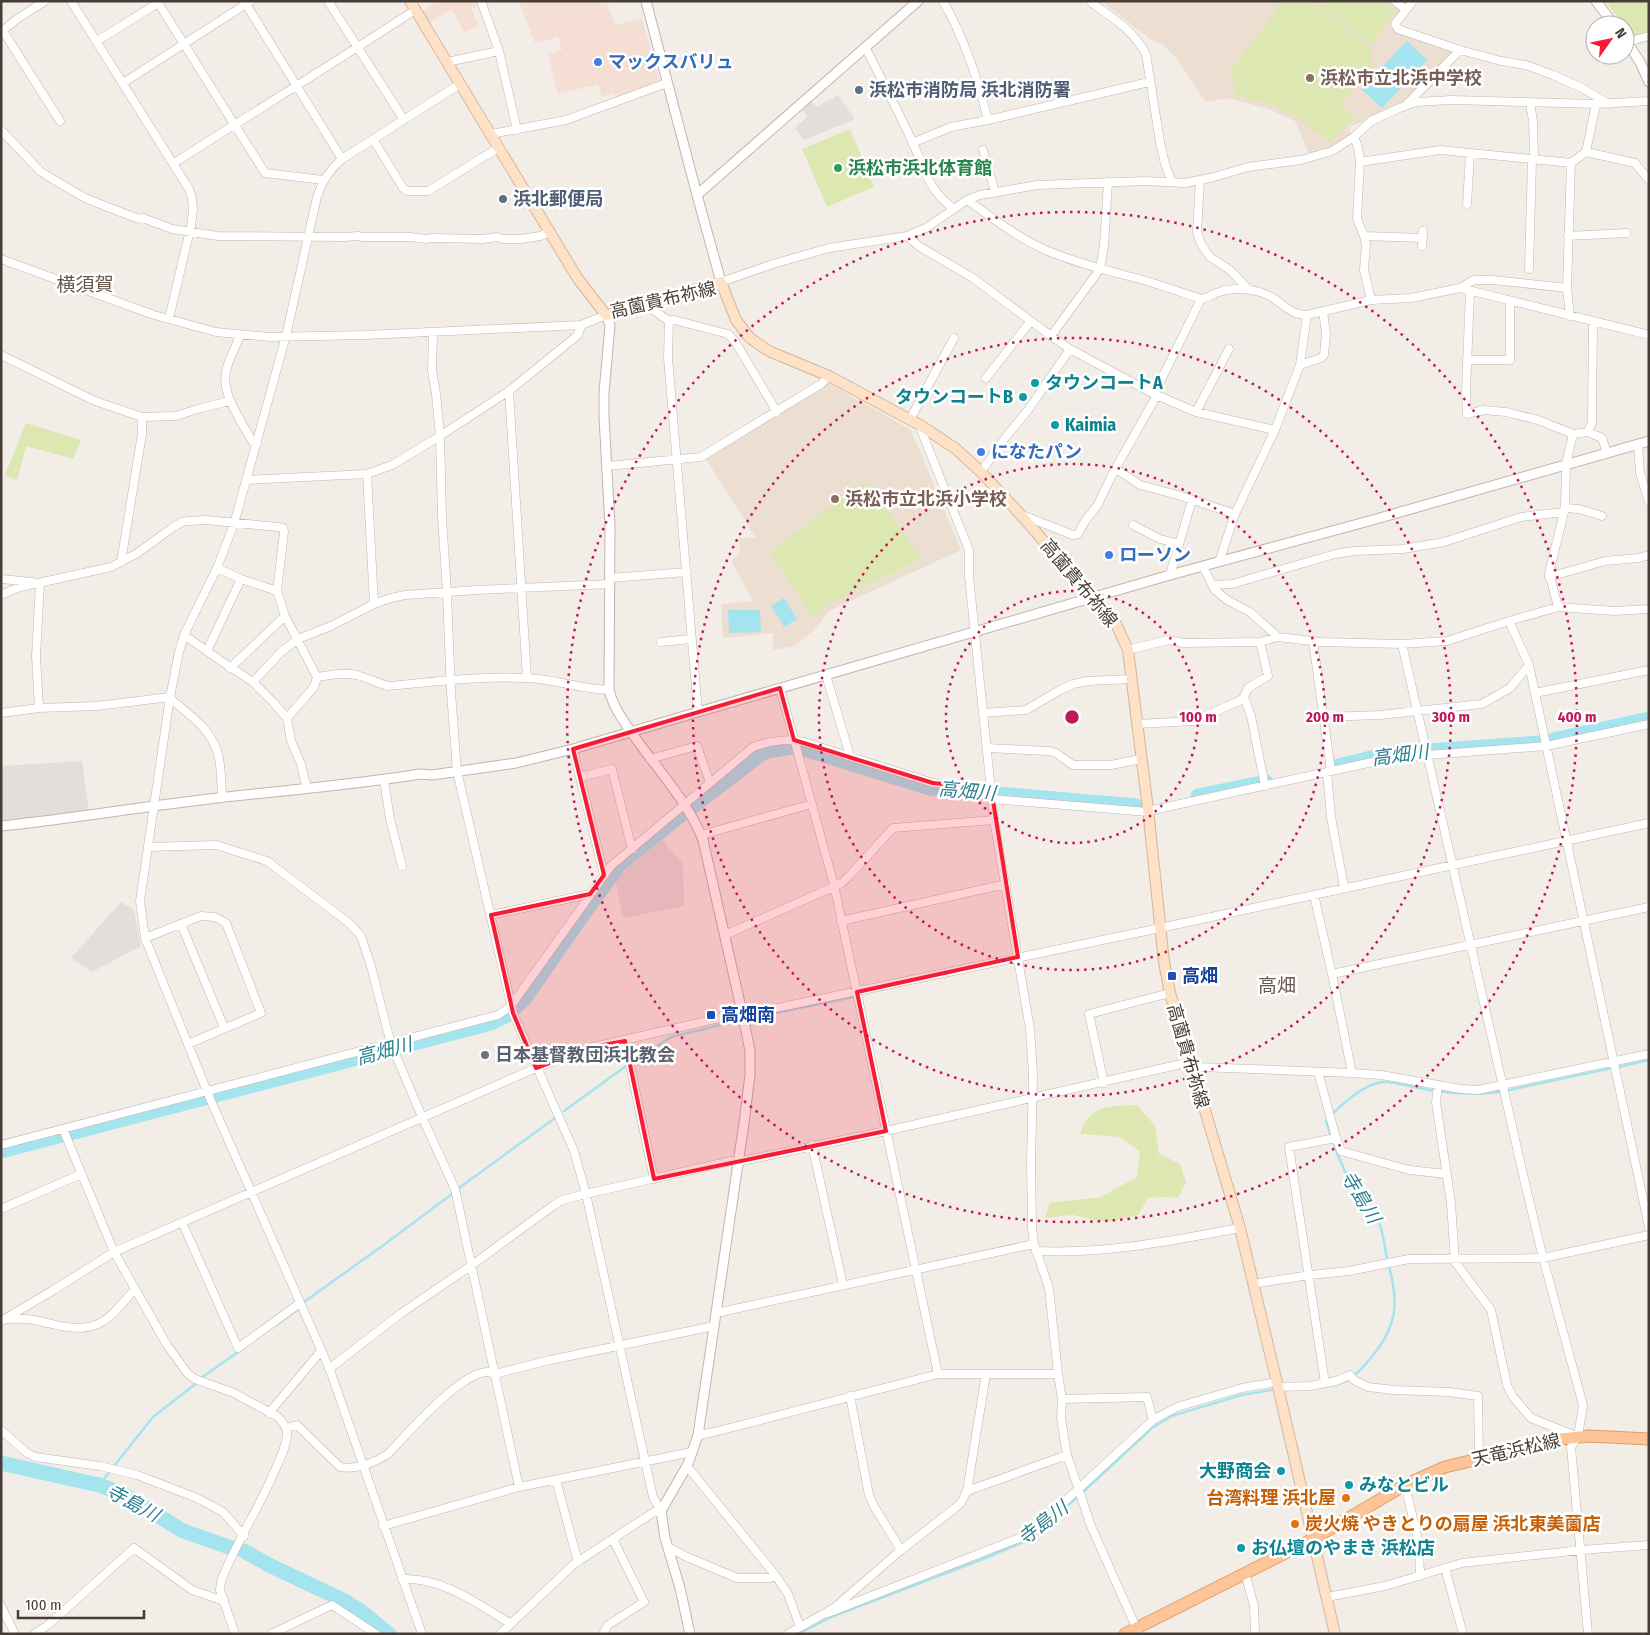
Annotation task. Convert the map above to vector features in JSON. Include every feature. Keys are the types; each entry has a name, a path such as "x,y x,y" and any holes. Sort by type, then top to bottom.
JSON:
{"main road":[{"name":"高薗貴布祢線","path":"413,5 588,294 606,315 646,306 721,282 732,314 738,325 749,337 771,352 829,376 910,419 956,449 981,472 1020,514 1116,624 1128,650 1160,928 1170,993 1240,1228 1335,1634"},
{"name":"天竜浜松線","path":"1125,1634 1138,1631 1245,1573 1313,1539 1405,1485 1445,1467 1561,1438 1578,1436 1649,1439"}],"street":[{"path":"45,1 17,19 2,32 60,122"},
{"path":"71,1 174,163 192,198 193,210 190,233 169,318"},
{"path":"328,1 404,120"},
{"path":"481,1 499,51 517,130"},
{"path":"646,1 721,282 828,248 906,236 926,228 967,200 995,192 1037,185 1145,181 1185,183 1248,167 1301,160 1332,151 1354,137 1371,121 1416,102 1451,100 1609,104 1649,101"},
{"path":"697,195 918,1"},
{"path":"943,1 962,40 981,91 988,120"},
{"path":"1395,1 1406,10"},
{"path":"1413,1 1396,24 1398,29 1460,50 1501,61 1526,65 1553,74 1609,104"},
{"path":"1596,1 1606,15"},
{"path":"97,42 157,2 265,173 323,180"},
{"path":"122,83 247,2 342,159"},
{"path":"1092,2 1127,28 1146,54 1160,142 1165,164 1172,182"},
{"path":"174,163 358,47 413,5"},
{"path":"1635,39 1649,36"},
{"path":"866,47 912,143 926,178 943,201 954,209"},
{"path":"1406,106 1460,50"},
{"path":"447,62 499,51"},
{"path":"1635,54 1649,82"},
{"path":"912,143 950,127 988,120 1149,82"},
{"path":"491,134 566,120 668,83"},
{"path":"422,1634 329,1368 209,1095 145,938 140,901 178,652 184,635 217,568 234,524 286,336 317,197 323,180 332,167 342,159 460,84"},
{"path":"1529,269 1534,121 1530,103"},
{"path":"1360,162 1440,150 1571,163 1586,152 1596,104"},
{"path":"1,130 40,171 73,192 139,219 143,218 167,228 190,233 218,236 358,236 426,239 498,237 503,239 521,239 540,236 550,232"},
{"path":"1354,137 1358,147 1360,162 1357,219 1366,245 1364,270 1371,300"},
{"path":"373,139 403,188 407,191 428,192 498,148"},
{"path":"983,150 995,192"},
{"path":"1586,152 1635,163 1649,180"},
{"path":"1467,204 1470,154"},
{"path":"1570,316 1567,288 1571,163"},
{"path":"1200,180 1197,232 1201,244 1210,257 1230,270 1249,290"},
{"path":"1051,336 1100,269 1104,244 1108,182"},
{"path":"967,200 1005,227 1041,248 1100,269 1161,285 1201,299 1222,291 1249,290 1265,294 1291,312 1299,315 1307,315 1371,300 1411,298 1460,288 1474,280 1493,280 1567,288"},
{"path":"1568,236 1626,233"},
{"path":"906,236 920,247 973,278 1030,322 1070,349 1156,394 1196,412 1275,430"},
{"path":"1364,236 1423,238"},
{"path":"1,259 154,315 205,329 240,335 286,336 433,332 581,325 606,315 610,325 604,393 604,432 610,525 609,690 616,711 702,835 750,1051 750,1067 738,1162 698,1435 687,1466 661,1511"},
{"path":"1460,288 1649,336"},
{"path":"1470,291 1466,391 1468,414 1484,410 1506,412 1538,420 1573,434 1588,432 1602,438 1607,453"},
{"path":"1020,514 1076,535 1097,506 1156,394 1201,299"},
{"path":"1467,360 1510,360 1510,301"},
{"path":"646,306 669,321 674,320 728,334 736,343 777,412"},
{"path":"1300,365 1321,358 1324,354 1326,334 1323,311"},
{"path":"1219,562 1235,514 1275,430 1300,365 1307,315"},
{"path":"669,321 668,358 698,712"},
{"path":"986,378 1030,322"},
{"path":"1588,432 1592,422 1593,322"},
{"path":"246,480 367,474 392,465 509,392 578,335 581,325"},
{"path":"433,332 432,370 438,404 440,436 442,517 457,771 512,1009 536,1068 574,1151 586,1194 653,1497 661,1511 690,1634"},
{"path":"240,335 226,371 226,386 230,401 252,441 257,444"},
{"path":"910,419 954,338"},
{"path":"981,472 1028,410 1070,349"},
{"path":"1196,412 1229,349"},
{"path":"1,355 95,401 142,417 176,416 230,401"},
{"path":"607,466 701,457 777,412 821,384 829,376"},
{"path":"509,392 527,678"},
{"path":"121,562 142,434 142,417"},
{"path":"920,425 969,550 969,576 994,820 1030,1029 1033,1060 1030,1162 1035,1247 1049,1288 1062,1399 1061,1418 1067,1455 1091,1526 1138,1631"},
{"path":"1558,607 1549,572 1564,510 1566,464 1573,434"},
{"path":"1,826 384,780 420,774 432,775 516,763 573,749 1203,566 1649,441"},
{"path":"1638,444 1640,473 1649,502"},
{"path":"1116,469 1140,485 1235,514"},
{"path":"367,474 374,604"},
{"path":"1170,576 1192,500"},
{"path":"1213,584 1232,584 1345,552 1403,549 1444,542 1521,517 1579,509 1602,516"},
{"path":"1,595 20,587 111,567 182,522 196,520 283,528 277,591 285,616 317,677 314,687 288,718"},
{"path":"1133,525 1163,541 1180,544"},
{"path":"1549,577 1605,561 1639,558 1649,555"},
{"path":"1203,566 1216,590 1227,600 1250,612 1278,637"},
{"path":"217,568 241,579 277,591"},
{"path":"253,682 282,651 298,639 331,626 374,604 405,595 610,581 687,572"},
{"path":"1,579 40,583"},
{"path":"206,652 241,579"},
{"path":"39,708 36,656 40,583"},
{"path":"1128,650 1168,640 1183,643 1260,642 1278,637 1313,641 1402,644 1447,641 1558,607 1614,611 1649,610"},
{"path":"230,668 285,616"},
{"path":"1509,621 1529,665 1649,1227"},
{"path":"184,635 206,652 253,682 288,718 291,741 302,764 307,789"},
{"path":"661,642 691,639"},
{"path":"1313,641 1330,770 1331,817 1344,888"},
{"path":"1137,724 1194,721 1239,701 1244,697 1248,688 1268,676 1260,642"},
{"path":"1402,644 1543,1258 1583,1405 1578,1436 1571,1447 1588,1634"},
{"path":"1324,716 1417,712 1487,702 1510,688 1529,665"},
{"path":"1535,694 1649,670"},
{"path":"317,677 341,674 357,675 388,686 527,678 596,690 609,690"},
{"path":"826,674 850,756"},
{"path":"983,713 1026,710 1073,684 1088,681 1131,679"},
{"path":"780,688 834,885 938,1374"},
{"path":"1,713 39,708 97,706 170,697"},
{"path":"170,697 172,702 202,726 210,737 217,751 222,798"},
{"path":"1244,697 1251,716 1264,783"},
{"path":"1,1145 64,1133 392,1047 480,1021 512,1009 611,866 753,748 768,741 794,740 933,783 992,794 1148,811 1264,783 1426,752 1545,743 1649,724"},
{"path":"650,758 697,746 710,783"},
{"path":"987,748 1049,751 1073,765 1111,765 1142,759"},
{"path":"573,749 604,875"},
{"path":"580,778 612,769 632,848"},
{"path":"384,780 390,819 402,866"},
{"path":"702,835 812,804"},
{"path":"725,935 842,883 893,828 994,820"},
{"path":"3,1320 114,1252 536,1068 593,1047 743,1017 1649,822"},
{"path":"148,847 216,845 267,861 358,931 364,942 392,1047 455,1189 519,1487"},
{"path":"841,921 1006,884"},
{"path":"490,914 590,894"},
{"path":"1314,895 1352,1073"},
{"path":"1332,974 1649,907"},
{"path":"145,938 201,916 214,917 226,923 261,1013 188,1044"},
{"path":"181,924 223,1025 222,1029"},
{"path":"1104,1083 1089,1014 1170,993"},
{"path":"625,1041 654,1179"},
{"path":"329,1368 400,1314 472,1265 554,1205 562,1200 586,1194 731,1161 738,1162 886,1131 1190,1062 1198,1067 1380,1075 1437,1089 1478,1090 1649,1054"},
{"path":"1318,1072 1330,1116 1333,1139 1341,1151 1409,1170 1446,1174"},
{"path":"1437,1089 1436,1102 1451,1203 1455,1262 1491,1310 1507,1384 1513,1397 1531,1418 1578,1436"},
{"path":"64,1133 114,1252 167,1345 188,1374 195,1379 234,1393 269,1412 283,1422 286,1428 287,1436 282,1455 221,1580 220,1590 235,1634"},
{"path":"1325,1383 1289,1147 1333,1139"},
{"path":"812,1145 843,1284"},
{"path":"1,1209 81,1174"},
{"path":"182,1222 238,1348 300,1303"},
{"path":"716,1313 843,1284 1035,1247 1069,1252 1135,1247 1240,1228"},
{"path":"1253,1284 1350,1271 1409,1259 1543,1258 1649,1235"},
{"path":"3,1320 31,1319 73,1329 88,1327 100,1323 114,1312 135,1289"},
{"path":"286,1428 297,1425 340,1467 363,1466 388,1454 443,1397 470,1379 486,1372 495,1374 619,1345 714,1326"},
{"path":"269,1412 321,1351"},
{"path":"698,1435 938,1374 1058,1374"},
{"path":"788,1634 799,1630 828,1612 901,1550 961,1503 967,1491 986,1374"},
{"path":"828,1612 1022,1537 1080,1493 1153,1420 1177,1407 1242,1388 1278,1385 1310,1386 1352,1377 1368,1386 1394,1390 1449,1392 1478,1396 1479,1458"},
{"path":"850,1396 869,1495 901,1550"},
{"path":"1062,1399 1147,1397 1153,1420"},
{"path":"1,1430 35,1457 111,1469 136,1475 211,1504 223,1512 244,1536"},
{"path":"383,1526 519,1487 692,1452"},
{"path":"967,1491 1067,1455"},
{"path":"687,1466 776,1576 789,1596 799,1630"},
{"path":"556,1480 578,1562"},
{"path":"1405,1485 1419,1544 1420,1576"},
{"path":"500,1634 544,1590 578,1562 654,1512 661,1511"},
{"path":"603,1634 608,1625 644,1602 613,1539"},
{"path":"1327,1597 1385,1586 1462,1562 1649,1545"},
{"path":"668,1547 737,1578 770,1578 776,1576"},
{"path":"34,1634 48,1624 134,1548 192,1590 224,1601"},
{"path":"1445,1568 1463,1634"},
{"path":"1245,1573 1255,1611 1255,1634"},
{"path":"402,1579 424,1580 444,1586 475,1601 510,1623"},
{"path":"271,1634 332,1604 376,1634"},
{"path":"1,1606 15,1634"}],"highlighted area":[{"path":"780,688 794,740 933,783 991,788 1018,957 857,992 886,1131 654,1179 625,1041 593,1047 536,1068 513,1013 491,915 590,894 604,875 573,749"}],"shaded area":[{"path":"438,1 492,1 471,8 479,25 464,33 452,9 427,24 420,13"},
{"path":"519,1 606,1 615,25 642,18 660,83 616,99 614,93 602,97 598,84 558,94 548,54 562,50 558,37 535,43"},
{"name":"浜松市立北浜中学校","path":"1104,1 1390,1 1401,10 1392,23 1451,49 1453,52 1403,104 1349,127 1351,136 1336,146 1309,154 1295,121 1269,109 1228,98 1206,102 1177,59 1163,44 1154,42 1105,4"},
{"path":"838,95 855,119 804,140 795,128 807,117 803,109 811,102 817,107"},
{"name":"浜松市立北浜小学校","path":"828,383 911,430 961,550 829,611 813,631 795,646 773,650 773,633 723,638 721,604 753,601 731,561 740,553 739,538 756,538 706,459"},
{"path":"82,761 89,811 1,821 1,766"},
{"path":"662,840 683,864 684,906 623,918 615,879"},
{"path":"121,902 134,910 141,946 92,972 71,958"}],"green space":[{"path":"1283,1 1310,1 1370,47 1373,69 1341,103 1355,117 1335,138 1329,141 1297,117 1271,104 1237,96 1230,71"},
{"path":"1314,1 1381,1 1396,12 1371,45"},
{"path":"1605,1 1649,1 1649,31 1635,36 1635,15 1616,15"},
{"name":"浜松市浜北体育館","path":"850,129 874,187 827,207 802,149"},
{"path":"26,423 81,440 73,459 26,446 17,481 5,475"},
{"path":"866,481 922,559 831,602 814,618 769,552"},
{"path":"1137,1105 1155,1126 1159,1154 1180,1164 1186,1182 1178,1198 1148,1198 1138,1215 1111,1221 1099,1221 1073,1215 1045,1218 1050,1203 1101,1197 1137,1177 1140,1151 1120,1137 1080,1134 1084,1124 1095,1112 1110,1107"}],"water":[{"path":"1407,41 1427,60 1382,108 1361,89"},
{"path":"784,598 797,619 784,627 771,606"},
{"path":"728,610 760,610 761,632 729,633"}],"waterway":[{"name":"高畑川","path":"1335,767 1387,754 1539,743 1649,719"},
{"name":"高畑川","path":"692,807 761,754 767,751 791,747"},
{"name":"高畑川","path":"804,749 930,788 1136,806"},
{"name":"高畑川","path":"1198,796 1266,782"},
{"name":"高畑川","path":"1,1151 491,1023 507,1015 525,998 619,865 681,815"},
{"path":"747,1019 853,997"},
{"path":"634,1061 671,1037 741,1020"},
{"name":"寺島川","path":"1619,1067 1649,1060"},
{"path":"564,1111 626,1066"},
{"name":"寺島川","path":"1509,1090 1612,1068"},
{"name":"寺島川","path":"1326,1386 1342,1383 1359,1372 1383,1342 1393,1319 1394,1308 1393,1285 1380,1225 1344,1170 1326,1121 1344,1103 1367,1087 1382,1082 1392,1082 1453,1093 1500,1092"},
{"path":"459,1188 555,1118"},
{"path":"304,1302 452,1194"},
{"path":"276,1325 297,1310"},
{"path":"201,1378 241,1350"},
{"path":"99,1485 153,1417 198,1382"},
{"name":"寺島川","path":"1083,1492 1152,1428 1172,1416 1241,1395 1271,1390"},
{"name":"寺島川","path":"1,1463 99,1485 123,1494 183,1531 232,1548"},
{"name":"寺島川","path":"798,1634 831,1617 1026,1541 1042,1530 1078,1496"},
{"name":"寺島川","path":"244,1551 345,1601 389,1634"}],"place":[{"name":"マックスバリュ","path":"598,62"},
{"name":"浜松市立北浜中学校","path":"1310,78"},
{"name":"浜松市消防局 浜北消防署","path":"859,90"},
{"name":"浜松市浜北体育館","path":"838,168"},
{"name":"浜北郵便局","path":"503,199"},
{"name":"タウンコートA","path":"1035,383"},
{"name":"タウンコートB","path":"1023,397"},
{"name":"Kaimia","path":"1055,425"},
{"name":"になたパン","path":"981,452"},
{"name":"浜松市立北浜小学校","path":"835,499"},
{"name":"ローソン","path":"1109,555"},
{"name":"高畑","path":"1172,976"},
{"name":"高畑南","path":"711,1015"},
{"name":"日本基督教団浜北教会","path":"485,1055"},
{"name":"大野商会","path":"1281,1471"},
{"name":"みなとビル","path":"1349,1485"},
{"name":"台湾料理 浜北屋","path":"1346,1498"},
{"name":"炭火焼 やきとりの扇屋 浜北東美薗店","path":"1295,1524"},
{"name":"お仏壇のやまき 浜松店","path":"1241,1548"}],"district":[{"name":"横須賀","path":"85,284"},
{"name":"高畑","path":"1277,985"}]}
